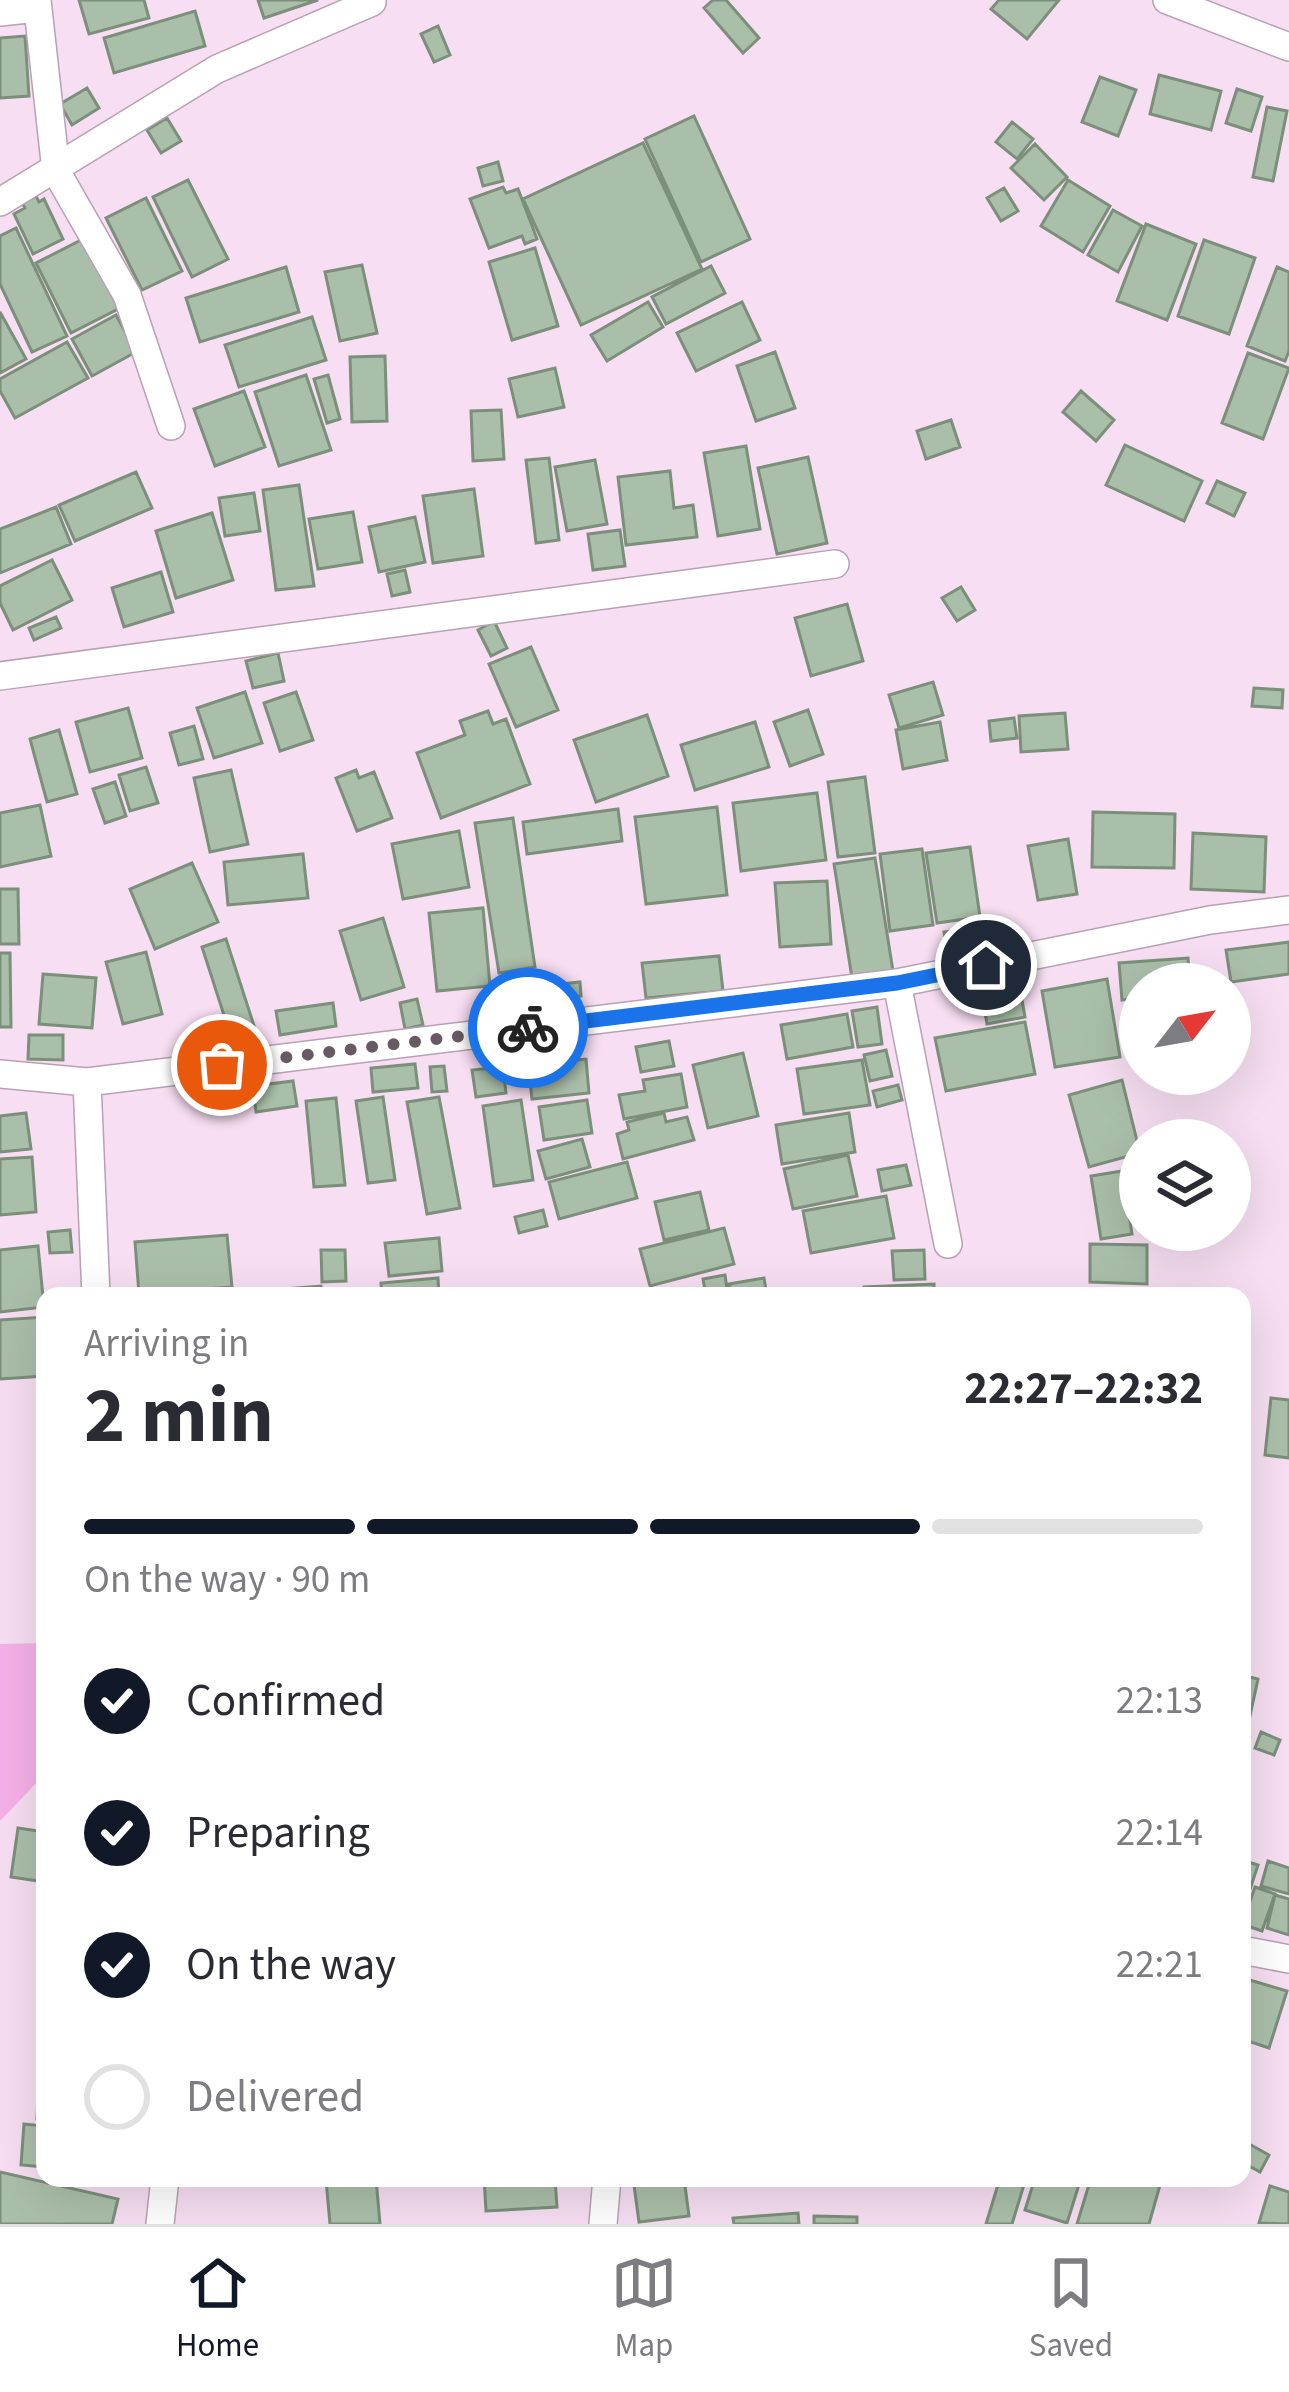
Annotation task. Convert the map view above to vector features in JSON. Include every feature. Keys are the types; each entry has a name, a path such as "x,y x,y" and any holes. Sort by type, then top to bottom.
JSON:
{"street":[{"path":"1167,0 1289,47"},
{"path":"0,202 217,69 372,2"},
{"path":"0,12 37,4 56,171 128,295 171,426"},
{"path":"0,676 835,564"},
{"path":"0,1074 87,1082 897,983 1210,920 1289,910"},
{"path":"897,983 948,1244"},
{"path":"87,1082 96,1287"},
{"path":"1251,1952 1289,1960"},
{"path":"160,2224 164,2187"},
{"path":"603,2224 606,2187"}],"shaded area":[{"path":"36,1643 36,1783 0,1821 0,1644"}],"building":[{"path":"79,0 144,0 149,18 89,34"},
{"path":"258,0 318,0 264,18"},
{"path":"713,0 726,0 759,38 743,53 704,8"},
{"path":"999,0 1059,0 1027,39 991,9"},
{"path":"195,11 205,46 114,73 104,38"},
{"path":"438,26 450,55 434,62 421,34"},
{"path":"25,36 29,96 0,98 0,38"},
{"path":"1159,75 1221,91 1211,130 1150,114"},
{"path":"1100,77 1136,90 1118,136 1082,122"},
{"path":"87,88 99,108 72,125 60,104"},
{"path":"1237,89 1262,97 1251,131 1226,123"},
{"path":"1267,107 1287,111 1273,181 1253,177"},
{"path":"694,116 750,239 701,262 645,139"},
{"path":"167,118 181,141 161,153 147,130"},
{"path":"1012,122 1033,139 1017,159 996,142"},
{"path":"643,143 702,269 581,325 523,199"},
{"path":"1035,144 1067,177 1044,200 1011,168"},
{"path":"498,162 503,181 483,186 478,168"},
{"path":"188,180 228,259 192,277 153,197"},
{"path":"1068,180 1110,206 1083,252 1041,226"},
{"path":"503,187 506,193 518,189 537,239 525,244 522,236 489,248 470,199"},
{"path":"1004,188 1018,211 1001,221 987,198"},
{"path":"36,196 39,202 44,199 63,239 33,254 14,214"},
{"path":"146,198 182,271 142,290 106,218"},
{"path":"1113,210 1142,226 1118,272 1088,255"},
{"path":"1146,224 1196,244 1167,320 1117,301"},
{"path":"16,228 67,336 32,352 0,284 0,236"},
{"path":"85,238 120,308 71,333 36,263"},
{"path":"1204,240 1255,258 1229,334 1178,316"},
{"path":"535,248 558,326 512,340 489,262"},
{"path":"362,265 377,333 340,341 325,272"},
{"path":"711,266 725,293 666,324 652,297"},
{"path":"286,267 299,312 200,342 186,298"},
{"path":"1277,267 1289,272 1285,361 1247,346"},
{"path":"648,302 663,327 607,361 591,335"},
{"path":"742,302 760,340 696,371 677,333"},
{"path":"0,312 26,359 0,373"},
{"path":"116,315 136,352 92,376 72,339"},
{"path":"312,317 326,360 239,387 225,345"},
{"path":"67,342 88,378 15,418 0,391 0,379"},
{"path":"775,352 795,408 756,421 737,366"},
{"path":"1248,353 1289,368 1263,439 1222,423"},
{"path":"385,356 387,421 352,422 350,357"},
{"path":"555,368 564,407 518,417 509,379"},
{"path":"306,375 331,450 279,466 255,392"},
{"path":"328,375 340,419 327,423 314,379"},
{"path":"244,391 265,447 215,466 194,409"},
{"path":"1081,391 1114,420 1096,441 1063,412"},
{"path":"501,410 504,459 473,461 471,411"},
{"path":"951,420 960,447 926,459 917,431"},
{"path":"1125,445 1202,481 1184,521 1106,485"},
{"path":"746,446 760,529 718,536 704,453"},
{"path":"808,457 827,543 777,554 758,468"},
{"path":"549,458 559,540 536,543 526,460"},
{"path":"595,460 607,524 567,531 555,467"},
{"path":"670,471 674,508 693,505 697,537 626,545 618,477"},
{"path":"136,472 152,508 75,541 59,505"},
{"path":"1217,481 1245,493 1234,516 1207,503"},
{"path":"299,485 314,586 276,590 263,490"},
{"path":"474,489 483,556 433,563 423,496"},
{"path":"254,493 260,531 225,536 219,498"},
{"path":"56,507 71,544 0,573 0,529"},
{"path":"353,512 362,562 318,569 309,519"},
{"path":"212,513 233,580 176,598 156,531"},
{"path":"415,517 425,562 379,572 369,527"},
{"path":"620,530 625,566 593,570 588,534"},
{"path":"52,560 72,600 13,630 0,603 0,586"},
{"path":"405,570 410,592 392,596 387,574"},
{"path":"161,572 173,612 124,627 112,588"},
{"path":"961,587 975,610 957,621 942,598"},
{"path":"847,604 863,661 811,676 795,618"},
{"path":"56,617 61,628 34,640 29,628"},
{"path":"494,621 507,648 491,656 478,630"},
{"path":"531,647 558,710 516,727 489,664"},
{"path":"278,653 284,681 253,688 246,661"},
{"path":"933,682 943,715 899,728 889,695"},
{"path":"1254,688 1283,690 1282,708 1252,706"},
{"path":"245,692 262,743 214,758 197,708"},
{"path":"296,692 313,740 280,751 264,703"},
{"path":"128,708 142,758 90,772 76,722"},
{"path":"808,710 823,754 790,766 774,722"},
{"path":"488,711 493,724 506,719 530,784 441,818 417,753 465,735 460,721"},
{"path":"1065,713 1068,749 1021,752 1019,716"},
{"path":"647,715 668,776 596,802 574,740"},
{"path":"1014,718 1017,738 991,741 989,721"},
{"path":"755,722 769,767 695,790 681,745"},
{"path":"940,722 947,760 903,769 896,730"},
{"path":"194,726 203,759 179,765 170,733"},
{"path":"59,730 77,794 47,802 30,739"},
{"path":"146,767 158,803 130,811 119,775"},
{"path":"231,770 248,844 210,852 194,778"},
{"path":"356,770 359,778 374,772 392,818 357,831 336,778"},
{"path":"865,777 875,853 838,857 828,782"},
{"path":"115,782 126,816 105,823 93,789"},
{"path":"817,793 826,860 741,871 733,803"},
{"path":"40,805 51,856 0,867 0,813"},
{"path":"717,807 727,895 646,904 635,817"},
{"path":"618,809 622,841 527,854 523,822"},
{"path":"1093,812 1175,814 1174,868 1092,867"},
{"path":"513,818 535,967 499,973 475,823"},
{"path":"459,831 469,887 403,899 392,844"},
{"path":"1193,833 1266,837 1264,892 1191,889"},
{"path":"1068,839 1077,894 1038,900 1028,846"},
{"path":"970,847 980,917 937,923 926,853"},
{"path":"922,849 933,925 890,931 880,854"},
{"path":"303,854 308,898 228,905 224,862"},
{"path":"875,858 893,971 852,978 834,864"},
{"path":"192,863 218,922 155,949 130,889"},
{"path":"827,881 831,944 780,947 775,883"},
{"path":"0,889 18,889 19,944 0,944"},
{"path":"483,908 490,986 437,991 429,913"},
{"path":"383,918 404,987 361,1000 340,931"},
{"path":"959,930 964,959 949,961 944,932"},
{"path":"226,939 256,1032 232,1040 202,947"},
{"path":"1289,942 1289,974 1251,979 1251,963 1228,963 1226,950"},
{"path":"146,952 162,1014 123,1024 106,962"},
{"path":"0,953 10,953 11,1027 0,1027"},
{"path":"719,956 723,991 646,998 642,963"},
{"path":"1188,958 1188,963 1119,963"},
{"path":"43,974 96,978 92,1028 39,1024"},
{"path":"1107,979 1119,1057 1055,1067 1042,991"},
{"path":"580,982 581,996 526,1003 524,988"},
{"path":"1019,983 1025,1017 987,1024 981,990"},
{"path":"500,994 502,1011 486,1014 484,996"},
{"path":"417,999 423,1025 405,1029 400,1003"},
{"path":"333,1003 336,1026 280,1035 276,1011"},
{"path":"877,1007 882,1044 858,1047 852,1011"},
{"path":"847,1014 853,1047 787,1059 781,1025"},
{"path":"1025,1022 1035,1074 946,1091 935,1038"},
{"path":"29,1035 63,1035 63,1060 28,1059"},
{"path":"669,1041 674,1066 641,1072 636,1047"},
{"path":"886,1050 892,1076 870,1081 864,1055"},
{"path":"743,1053 758,1116 708,1128 693,1065"},
{"path":"586,1059 589,1093 532,1099 528,1064"},
{"path":"862,1060 870,1105 804,1114 797,1069"},
{"path":"415,1064 418,1088 373,1092 371,1068"},
{"path":"444,1066 447,1091 432,1092 430,1067"},
{"path":"503,1067 506,1093 476,1097 472,1070"},
{"path":"681,1074 687,1107 624,1119 619,1095 645,1091 643,1080"},
{"path":"293,1081 297,1106 256,1112 253,1086"},
{"path":"1119,1081 1119,1095 1126,1095 1132,1119 1119,1119 1119,1159 1089,1167 1069,1095"},
{"path":"898,1085 902,1100 877,1107 873,1091"},
{"path":"383,1097 395,1180 368,1183 356,1101"},
{"path":"439,1097 460,1208 427,1214 407,1102"},
{"path":"336,1098 345,1185 314,1187 306,1101"},
{"path":"521,1100 533,1180 494,1186 483,1106"},
{"path":"587,1100 592,1133 544,1140 539,1107"},
{"path":"26,1113 31,1149 0,1152 0,1116"},
{"path":"664,1113 666,1122 687,1117 694,1140 623,1159 617,1134 629,1130 627,1122"},
{"path":"849,1113 855,1152 782,1164 776,1125"},
{"path":"582,1139 590,1167 546,1179 538,1151"},
{"path":"848,1155 857,1196 793,1209 784,1169"},
{"path":"32,1157 36,1212 0,1215 0,1159"},
{"path":"627,1162 637,1198 559,1219 549,1182"},
{"path":"906,1165 911,1185 882,1191 878,1170"},
{"path":"1119,1171 1119,1236 1101,1239 1091,1176"},
{"path":"700,1192 709,1230 664,1240 655,1202"},
{"path":"886,1196 894,1238 811,1253 803,1211"},
{"path":"543,1210 547,1226 519,1233 515,1217"},
{"path":"724,1228 734,1264 650,1286 640,1249"},
{"path":"70,1230 72,1252 50,1253 48,1232"},
{"path":"227,1235 232,1287 138,1287 135,1242"},
{"path":"439,1238 442,1271 389,1276 385,1243"},
{"path":"1090,1244 1147,1251 1147,1284 1090,1282"},
{"path":"38,1246 42,1287 36,1287 36,1308 0,1312 0,1250"},
{"path":"321,1250 345,1250 346,1281 322,1282"},
{"path":"924,1250 925,1279 894,1280 892,1251"},
{"path":"725,1275 727,1287 704,1287 703,1279"},
{"path":"438,1278 438,1287 381,1287 381,1283"},
{"path":"764,1278 766,1287 730,1287"},
{"path":"934,1284 934,1287 864,1287"},
{"path":"36,1318 36,1377 0,1379 0,1320"},
{"path":"1271,1398 1289,1400 1289,1458 1265,1455"},
{"path":"1251,1677 1258,1679 1251,1711"},
{"path":"1261,1732 1280,1740 1274,1755 1255,1748"},
{"path":"18,1828 36,1831 36,1881 11,1877"},
{"path":"1268,1861 1289,1868 1289,1894 1261,1886"},
{"path":"1255,1887 1275,1894 1262,1931 1251,1927"},
{"path":"1275,1895 1289,1899 1289,1935 1267,1928"},
{"path":"1251,1980 1287,1991 1269,2048 1251,2042"},
{"path":"24,2124 36,2125 36,2166 21,2165"},
{"path":"1251,2145 1269,2155 1260,2172 1251,2167"},
{"path":"0,2172 36,2180 36,2187 66,2187 118,2199 112,2224 0,2224"},
{"path":"1270,2186 1289,2192 1289,2224 1259,2223"},
{"path":"327,2187 377,2187 380,2224 330,2224"},
{"path":"485,2187 556,2187 557,2207 486,2211"},
{"path":"634,2187 685,2187 689,2216 639,2222"},
{"path":"997,2187 1023,2187 1012,2224 986,2224"},
{"path":"1032,2187 1078,2187 1067,2223 1025,2210"},
{"path":"1088,2187 1159,2187 1149,2224 1077,2224"},
{"path":"798,2213 799,2224 734,2224 733,2218"},
{"path":"814,2216 857,2217 857,2224 814,2224"}],"way so far":[{"path":"222,1065 528,1028"}],"route":[{"path":"528,1028 897,983 986,965"}]}
